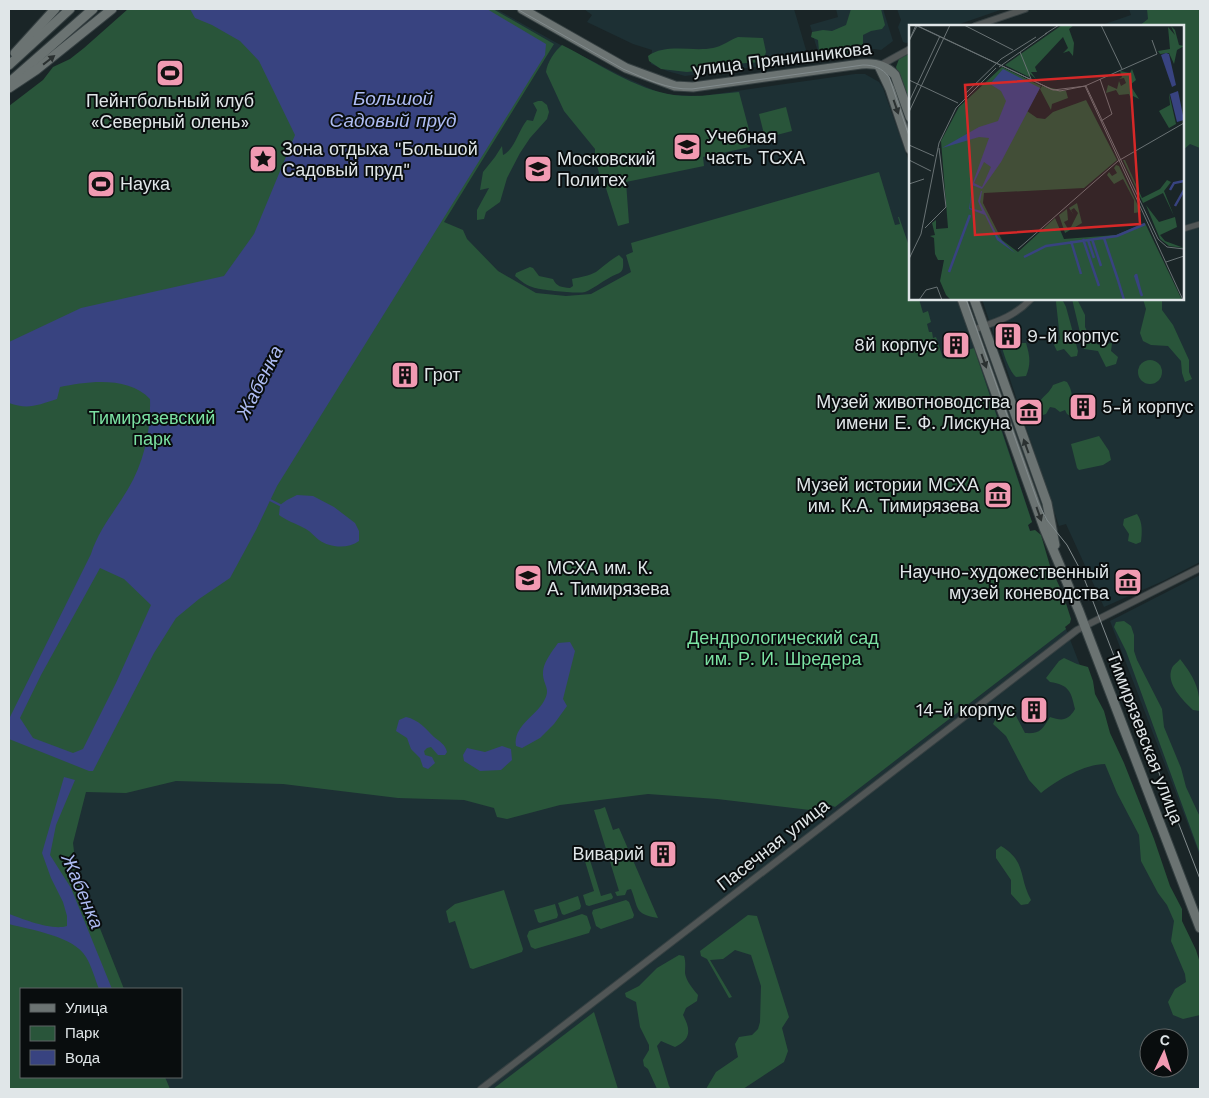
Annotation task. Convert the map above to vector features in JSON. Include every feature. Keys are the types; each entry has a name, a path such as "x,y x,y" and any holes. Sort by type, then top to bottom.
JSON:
{"main road":[{"path":"9,60 55,9"},
{"path":"9,65 70,9"},
{"path":"9,83 93,9"},
{"path":"9,88 36,70 112,9"},
{"name":"улица Прянишникова","path":"522,9 626,68 678,87 693,87 861,64 878,66"},
{"path":"878,66 891,70 895,75 909,114"},
{"path":"878,66 890,89 909,146"},
{"name":"Тимирязевская улица","path":"962,300 1044,528 1085,625 1200,928"},
{"name":"Тимирязевская улица","path":"974,300 1046,503 1058,560"}],"street":[{"path":"990,24 1025,9"},
{"name":"улица Прянишникова","path":"878,66 909,50"},
{"path":"1184,229 1200,224"},
{"path":"973,330 1017,312 1030,300"},
{"name":"Пасечная улица","path":"481,1089 1085,625 1200,568"}],"shaded area":[{"name":"МСХА им. К. А. Тимирязева","path":"128,9 496,9 622,76 658,92 673,95 702,96 855,74 865,74 879,82 883,88 909,162 909,300 958,300 1032,522 1028,525 1200,977 1200,1089 9,1089 20,989 20,1078 182,1078 182,988 20,988"},
{"path":"584,9 794,9 809,60 685,76 651,64 652,50 633,44 587,22 592,15"},
{"path":"836,9 883,9 893,41 881,50 874,49 820,59 810,25 838,17"},
{"path":"897,9 1003,9 957,25 909,25 909,42 906,43 903,42 898,27 901,20"},
{"path":"1129,9 1200,9 1200,562 1104,607 1066,524 1059,526 999,346 993,348 989,337 994,335 982,300 1184,300 1184,25 1102,25 1131,15"},
{"path":"1200,575 1200,856 1110,621"}],"green space":[{"name":"МСХА им. К. А. Тимирязева","path":"128,9 493,9 554,44 444,222 463,230 467,239 498,271 536,293 566,296 591,294 631,272 626,255 633,252 631,243 879,172 895,225 900,224 899,217 909,246 909,300 919,300 923,313 928,311 931,322 927,324 929,332 932,332 933,338 936,337 943,358 974,348 1032,522 1028,525 1030,531 1035,530 1041,535 1050,566 1063,594 1071,619 1070,623 1065,627 1066,629 835,807 828,804 818,811 717,799 648,794 560,805 507,819 497,817 494,808 464,800 398,798 283,784 176,781 126,793 86,792 73,843 76,868 124,988 20,988 20,1078 165,1078 170,1089 9,1089 9,106 43,80 53,67 70,59"},
{"path":"851,9 881,9 885,25 882,29 863,35 863,50 858,54 848,52 829,58 819,51 818,40 811,37 812,32 832,31 846,25"},
{"path":"1147,9 1200,9 1200,148 1190,144 1184,149 1184,25 1140,25 1148,19"},
{"path":"738,37 763,38 766,52 763,62 732,64 713,69 687,72 661,69 649,61 648,56 655,52 671,49 713,48"},
{"path":"562,45 616,74 660,92 690,96 739,92 752,141 749,142 750,147 703,157 704,166 626,182 629,223 618,226 604,182 601,180 595,158 595,149 564,111 546,72 552,57"},
{"path":"909,54 909,115 896,67 899,59"},
{"path":"542,101 547,105 549,112 547,119 520,153 507,178 500,202 486,212 484,219 477,220 477,210 489,188 480,190 483,172 502,146 503,155 511,149 527,120 533,121 537,110 533,103"},
{"path":"786,107 792,131 765,138 759,114"},
{"path":"619,255 623,259 621,272 585,292 553,291 535,288 527,285 515,276 516,273 530,267 539,276 553,279 556,284 570,288 573,286 572,279 596,272"},
{"path":"1057,300 1062,300 1066,307 1078,351 1077,356 1071,357 1064,349 1057,351 1054,345 1060,339"},
{"path":"1072,300 1078,300 1085,315 1085,327 1092,341 1099,345 1112,343 1111,351 1118,357 1116,364 1106,367 1098,351 1084,349"},
{"path":"1143,300 1162,300 1162,310 1173,325 1189,360 1189,372 1192,379 1185,382 1181,361 1168,346 1151,345 1143,341 1140,333 1146,309"},
{"path":"1015,343 1026,343 1029,368 1026,376 1016,377 1009,368 1004,355 1002,347"},
{"path":"1150,360 1155,361 1161,367 1161,377 1155,383 1150,384 1145,383 1139,377 1138,372 1139,367 1145,361"},
{"path":"1064,381 1067,382 1071,390 1071,399 1076,406 1076,416 1072,417 1065,410 1060,412 1050,407 1046,414 1038,415 1039,402 1053,385"},
{"path":"1099,436 1109,451 1111,460 1103,465 1079,470 1071,444"},
{"path":"1137,514 1141,524 1142,535 1141,542 1136,544 1128,541 1129,534 1123,525 1124,519"},
{"path":"1124,621 1131,626 1137,660 1162,709 1164,727 1181,768 1186,787 1200,817 1200,854 1126,651 1114,627 1116,622"},
{"path":"1064,658 1088,667 1095,694 1104,711 1110,733 1154,839 1170,886 1182,909 1182,921 1200,963 1200,1015 1183,1019 1173,1015 1168,1002 1175,989 1186,982 1185,974 1171,941 1174,921 1167,905 1158,893 1141,861 1139,835 1117,793 1105,764 1080,770 1055,783 1041,793 1029,780 1006,736 993,724 999,712 1006,704 1016,706 1016,716 1025,733 1037,732 1050,717 1064,719 1070,716 1075,709 1070,693 1065,687 1050,682 1046,678 1059,661"},
{"path":"1180,659 1195,683 1199,696 1200,711 1193,710 1176,692 1173,686 1171,680 1172,668"},
{"path":"605,807 613,830 619,828 658,918 645,915 638,910 631,889 627,890 625,895 617,896 615,892 619,891 594,810"},
{"path":"1001,846 1015,858 1021,870 1031,900 1028,904 1021,905 1011,894 1011,880 996,858 996,850"},
{"path":"589,857 601,896 611,893 613,897 612,899 589,906 586,905 583,895 594,891 584,858"},
{"path":"504,890 523,949 522,952 473,969 470,968 455,921 449,923 446,911 455,904"},
{"path":"578,896 580,909 562,914 558,903"},
{"path":"626,900 629,902 634,915 633,918 601,929 596,926 592,913 593,910"},
{"path":"555,904 557,918 538,922 534,910"},
{"path":"582,914 587,916 591,928 589,933 535,949 531,947 527,936 529,931"},
{"path":"748,915 757,916 789,1017 782,1028 788,1051 784,1062 743,1089 706,1089 716,1072 738,1057 735,1044 739,1037 752,1035 758,1029 760,1022 761,986 751,955 735,950 723,959 710,960 732,997 729,998 707,959 701,956 700,951"},
{"path":"679,955 684,956 686,976 698,995 697,1001 686,1008 683,1015 688,1030 684,1041 675,1047 661,1041 657,1046 671,1089 657,1089 648,1069 644,1066 643,1060 649,1050 649,1045 640,1027 636,1002 626,997 625,993 639,986 657,968"},
{"path":"594,1012 618,1089 493,1089"}],"water":[{"name":"Большой Садовый пруд","path":"190,9 487,9 546,44 545,55 277,486 230,578 199,599 176,618 154,653 93,771 89,771 9,739 9,719 91,554 98,536 134,479 148,434 150,399 131,387 108,382 95,382 60,387 57,399 38,405 22,406 9,403 9,342 81,308 224,276 254,234 295,135 259,61 240,41 212,25 195,18","holes":["100,568 124,579 151,605 116,683 83,749 73,753 33,738 20,718 41,675"]},
{"path":"297,495 313,496 334,507 355,523 359,531 359,541 355,544 344,546 328,545 306,529 279,515 280,505"},
{"path":"570,642 575,651 563,699 567,706 554,724 540,738 522,748 516,746 516,739 521,727 540,707 546,697 547,690 543,671 550,654 558,643"},
{"path":"406,717 415,720 442,743 446,749 445,755 438,755 431,747 424,751 425,755 432,757 435,763 428,769 423,767 420,758 411,749 407,738 396,731 399,720"},
{"path":"502,746 511,749 512,760 501,770 480,771 464,761 463,755 467,748 485,752"},
{"path":"64,777 75,780 56,825 50,855 71,888 112,988 99,988 86,957 72,944 51,935 9,924 9,914 46,926 67,926 67,916 63,902 51,878 42,853"}],"waterway":[{"path":"270,500 280,505"}],"tram line":[{"path":"517,9 623,69 656,83 674,88 692,89 863,65 874,66 884,71 889,77 909,136"},
{"path":"966,300 1038,503 1047,520 1067,545 1082,573 1200,879"}],"place":[{"name":"Пейнтбольный клуб «Северный олень»","path":"170,73"},
{"name":"Учебная часть ТСХА","path":"687,147"},
{"name":"Зона отдыха \"Большой Садовый пруд\"","path":"263,159"},
{"name":"Московский Политех","path":"538,169"},
{"name":"Наука","path":"101,184"},
{"name":"9-й корпус","path":"1008,336"},
{"name":"8й корпус","path":"956,345"},
{"name":"Грот","path":"405,375"},
{"name":"5-й корпус","path":"1083,407"},
{"name":"Музей животноводства имени Е. Ф. Лискуна","path":"1029,412"},
{"name":"Музей истории МСХА им. К.А. Тимирязева","path":"998,495"},
{"name":"МСХА им. К. А. Тимирязева","path":"528,578"},
{"name":"Научно-художественный музей коневодства","path":"1128,582"},
{"name":"14-й корпус","path":"1034,710"},
{"name":"Виварий","path":"663,854"}],"water label":[{"name":"Жабенка","path":"259,382"},
{"name":"Жабенка","path":"83,891"}],"park label":[{"name":"Тимирязевский парк","path":"152,428"},
{"name":"Дендрологический сад им. Р. И. Шредера","path":"783,648"}]}
